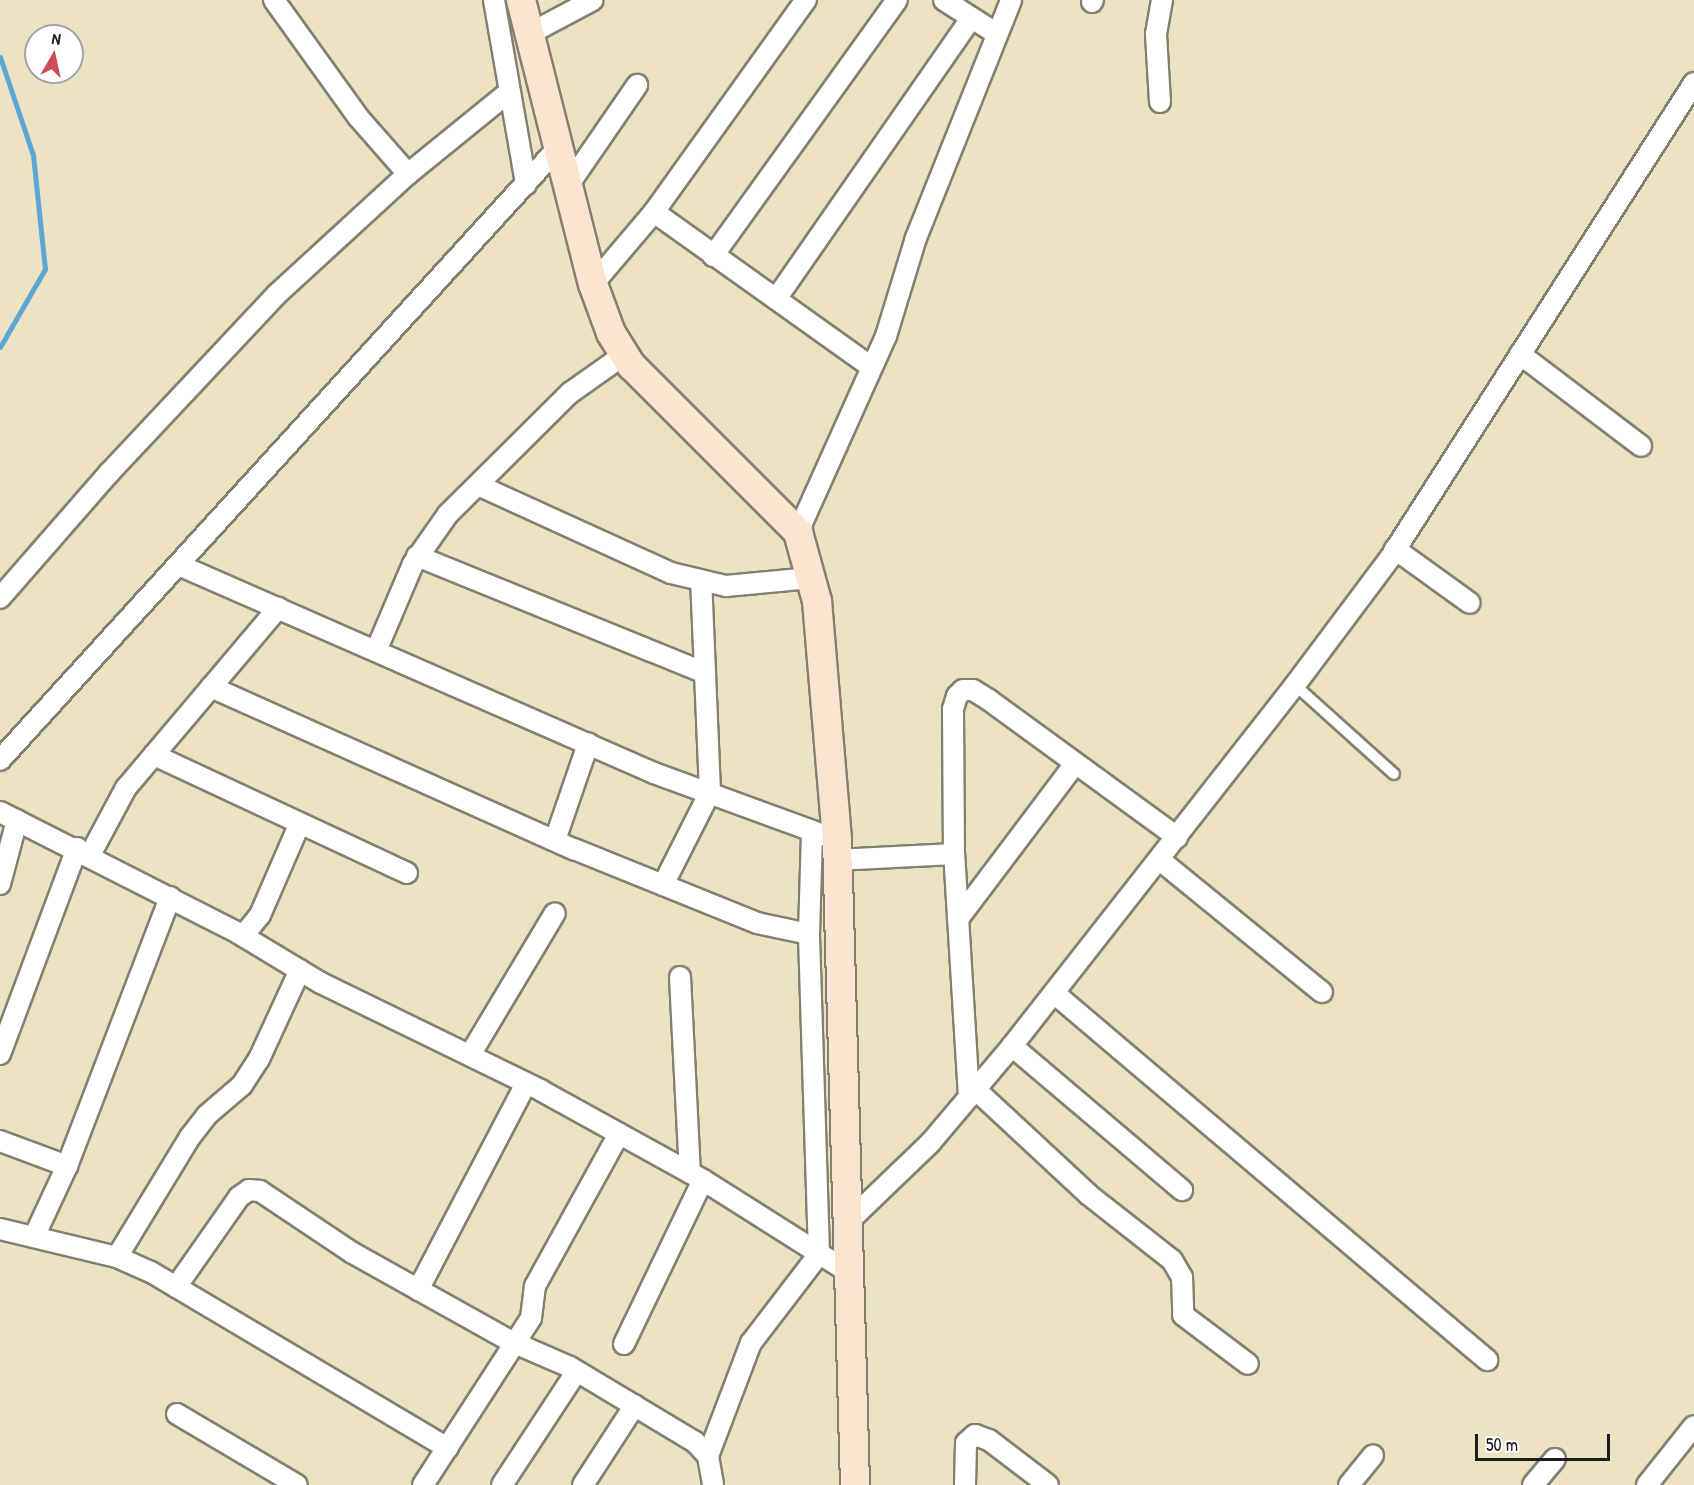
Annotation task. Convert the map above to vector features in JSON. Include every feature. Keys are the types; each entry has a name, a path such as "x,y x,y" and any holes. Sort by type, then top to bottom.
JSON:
{"street":[{"path":"274,0 358,117 408,174"},
{"path":"494,0 526,184"},
{"path":"521,0 593,284 611,333 625,354 798,532 817,601 849,1221 855,1485"},
{"path":"529,33 593,0"},
{"path":"593,284 654,212 806,0"},
{"path":"713,256 897,0"},
{"path":"944,0 997,34"},
{"path":"798,532 870,366 886,336 916,238 1011,0"},
{"path":"1160,102 1156,34 1162,0"},
{"path":"776,299 971,18"},
{"path":"849,1221 931,1142 1012,1046 1295,685 1395,549 1694,83"},
{"path":"567,187 637,85"},
{"path":"0,598 109,474 277,294 408,174 509,92"},
{"path":"0,760 181,566 557,149"},
{"path":"654,212 870,366"},
{"path":"376,651 417,556 448,514 480,486 570,393 625,354"},
{"path":"1520,354 1641,446"},
{"path":"480,486 671,573 726,586 811,578"},
{"path":"1395,549 1470,603"},
{"path":"417,556 705,673"},
{"path":"181,566 654,773 710,792 828,844 954,854"},
{"path":"663,885 710,792 701,581"},
{"path":"0,1054 84,851 113,808 154,755 278,608"},
{"path":"211,687 555,840 663,885 757,923 809,934"},
{"path":"1177,837 1074,765 989,700 973,690 963,690 953,708 954,854 972,1093 1089,1195 1172,1260 1182,1277 1183,1315 1248,1364"},
{"path":"555,840 588,744"},
{"path":"154,755 407,873"},
{"path":"958,919 1074,765"},
{"path":"0,884 9,816 84,851 243,936 300,970 526,1083 696,1177 850,1273"},
{"path":"243,936 260,915 300,823"},
{"path":"712,1485 708,1456 751,1343 819,1254 809,934 828,844"},
{"path":"1160,860 1322,992"},
{"path":"34,1237 67,1166 170,897"},
{"path":"470,1055 555,913"},
{"path":"117,1257 190,1137 207,1115 242,1085 259,1059 300,970"},
{"path":"624,1344 696,1177 680,977"},
{"path":"1054,993 1487,1360"},
{"path":"1012,1046 1182,1190"},
{"path":"418,1290 526,1083"},
{"path":"423,1485 531,1318 535,1286 619,1134"},
{"path":"0,1141 67,1166"},
{"path":"176,1287 238,1197 249,1190 260,1191 351,1252 516,1344 576,1371 635,1405 695,1442 708,1456"},
{"path":"0,1229 117,1257 176,1287 448,1448"},
{"path":"502,1485 576,1371"},
{"path":"583,1485 635,1405"},
{"path":"177,1414 297,1485"},
{"path":"1647,1485 1694,1426"},
{"path":"965,1485 966,1443 975,1435 989,1440 1048,1485"},
{"path":"1349,1485 1373,1455"},
{"path":"1533,1485 1555,1459"}],"lane":[{"path":"1295,685 1394,774"}],"waterway":[{"path":"0,57 33,155 45,269 0,347"}]}
